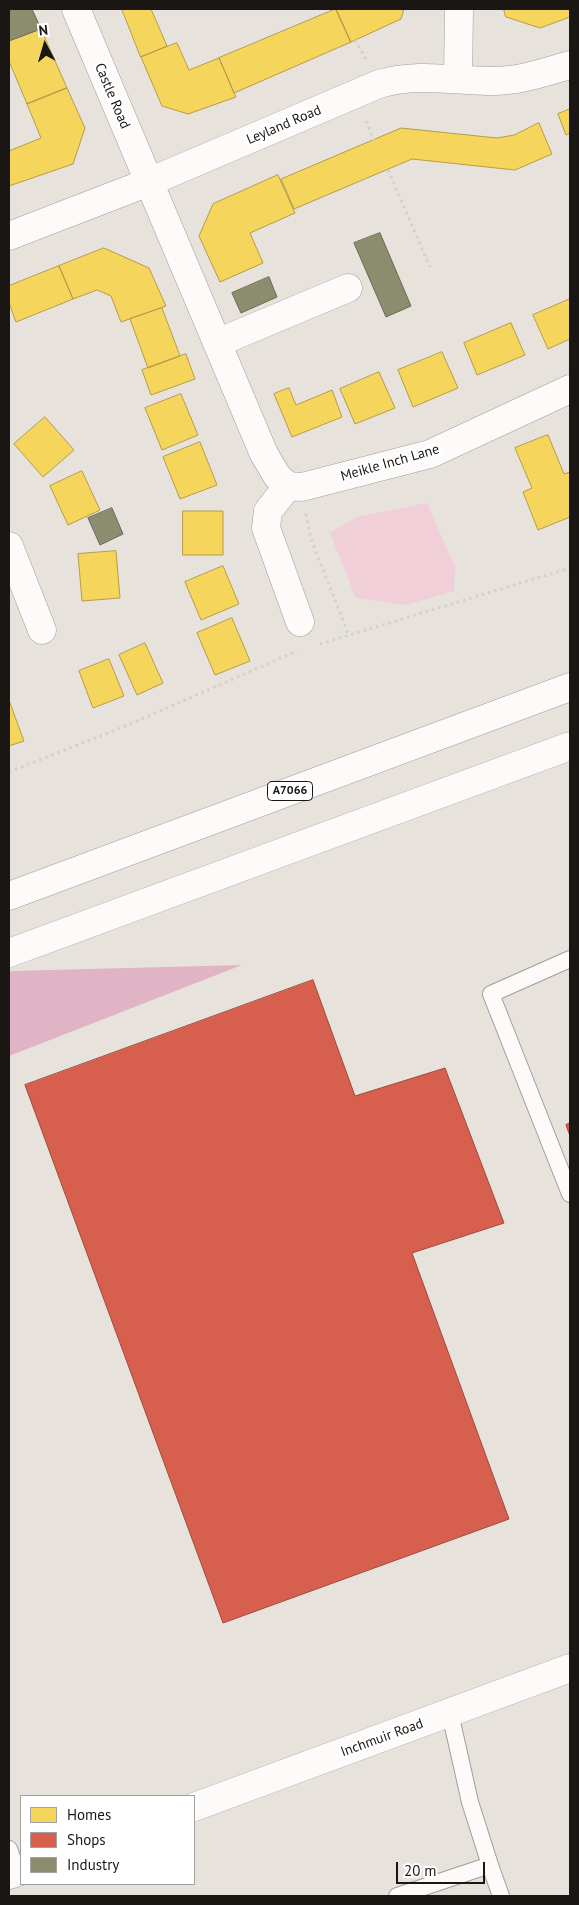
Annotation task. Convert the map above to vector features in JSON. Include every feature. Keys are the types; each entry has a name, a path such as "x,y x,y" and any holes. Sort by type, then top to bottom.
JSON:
{"street":[{"name":"Castle Road","path":"76,9 149,182"},
{"path":"458,79 459,9"},
{"name":"Leyland Road","path":"9,236 149,182 379,84 394,80 521,80 570,64"},
{"path":"149,182 264,454 277,476 295,486 268,510 266,528 300,622"},
{"path":"217,343 348,288"},
{"name":"Meikle Inch Lane","path":"295,486 430,454 570,389"},
{"path":"9,546 42,630"},
{"name":"A7066","path":"9,896 570,687"},
{"path":"9,953 570,746"},
{"name":"Inchmuir Road","path":"195,1807 570,1668"}],"lane":[{"path":"570,959 491,994 570,1194"},
{"path":"450,1712 470,1802 501,1896"},
{"path":"398,1896 490,1865"}],"path":[{"path":"388,170 430,267"},
{"path":"295,486 311,539 349,636"},
{"path":"315,646 570,568"},
{"path":"9,772 128,725 298,651"}],"shaded area":[{"path":"427,503 455,567 454,591 406,605 356,598 330,533 356,517"},
{"path":"242,965 9,1056 9,972"}],"building: Homes":[{"path":"122,9 151,9 167,46 141,57"},
{"path":"336,9 351,42 234,93 219,58"},
{"path":"336,9 404,9 401,19 351,42"},
{"path":"504,9 570,9 570,17 540,28 506,17"},
{"path":"41,29 67,88 27,104 9,61 9,41"},
{"path":"177,43 189,70 219,58 236,97 188,114 162,106 141,57"},
{"path":"67,88 85,128 73,164 9,186 9,151 41,138 27,104"},
{"path":"570,109 570,133 566,135 558,114"},
{"path":"539,123 552,154 515,170 412,159 294,209 281,179 401,128 497,138 514,135"},
{"path":"278,175 295,213 250,233 263,263 220,282 199,236 213,204"},
{"path":"104,248 149,268 166,306 121,322 111,296 97,290 73,299 59,266"},
{"path":"59,266 73,299 16,322 9,303 9,286"},
{"path":"570,299 570,339 548,349 533,315"},
{"path":"162,308 180,356 148,368 130,319"},
{"path":"511,323 525,355 477,375 464,343"},
{"path":"442,352 458,388 413,407 398,370"},
{"path":"186,354 195,379 151,395 142,370"},
{"path":"379,372 395,408 355,424 340,389"},
{"path":"289,388 296,405 332,390 342,417 292,437 274,394"},
{"path":"181,394 198,435 162,450 145,408"},
{"path":"45,417 74,450 43,477 14,444"},
{"path":"548,435 564,474 570,472 570,517 538,530 523,492 532,488 515,448"},
{"path":"200,442 217,485 180,499 163,457"},
{"path":"82,471 100,510 68,525 50,486"},
{"path":"183,511 223,511 223,555 183,555"},
{"path":"116,551 120,598 82,601 78,554"},
{"path":"223,566 239,604 201,620 185,582"},
{"path":"232,618 250,661 215,675 197,633"},
{"path":"145,643 163,683 137,695 119,655"},
{"path":"109,659 124,696 93,708 79,671"},
{"path":"9,704 24,741 9,746"}],"building: Shops":[{"path":"313,980 355,1096 445,1068 504,1223 412,1253 509,1519 223,1623 25,1085"},
{"path":"570,1123 570,1136 566,1125"}],"building: Industry":[{"path":"9,9 32,9 41,29 9,41"},
{"path":"380,233 411,306 386,317 354,243"},
{"path":"269,277 277,297 241,313 232,293"},
{"path":"112,508 123,534 100,545 88,518"}]}
